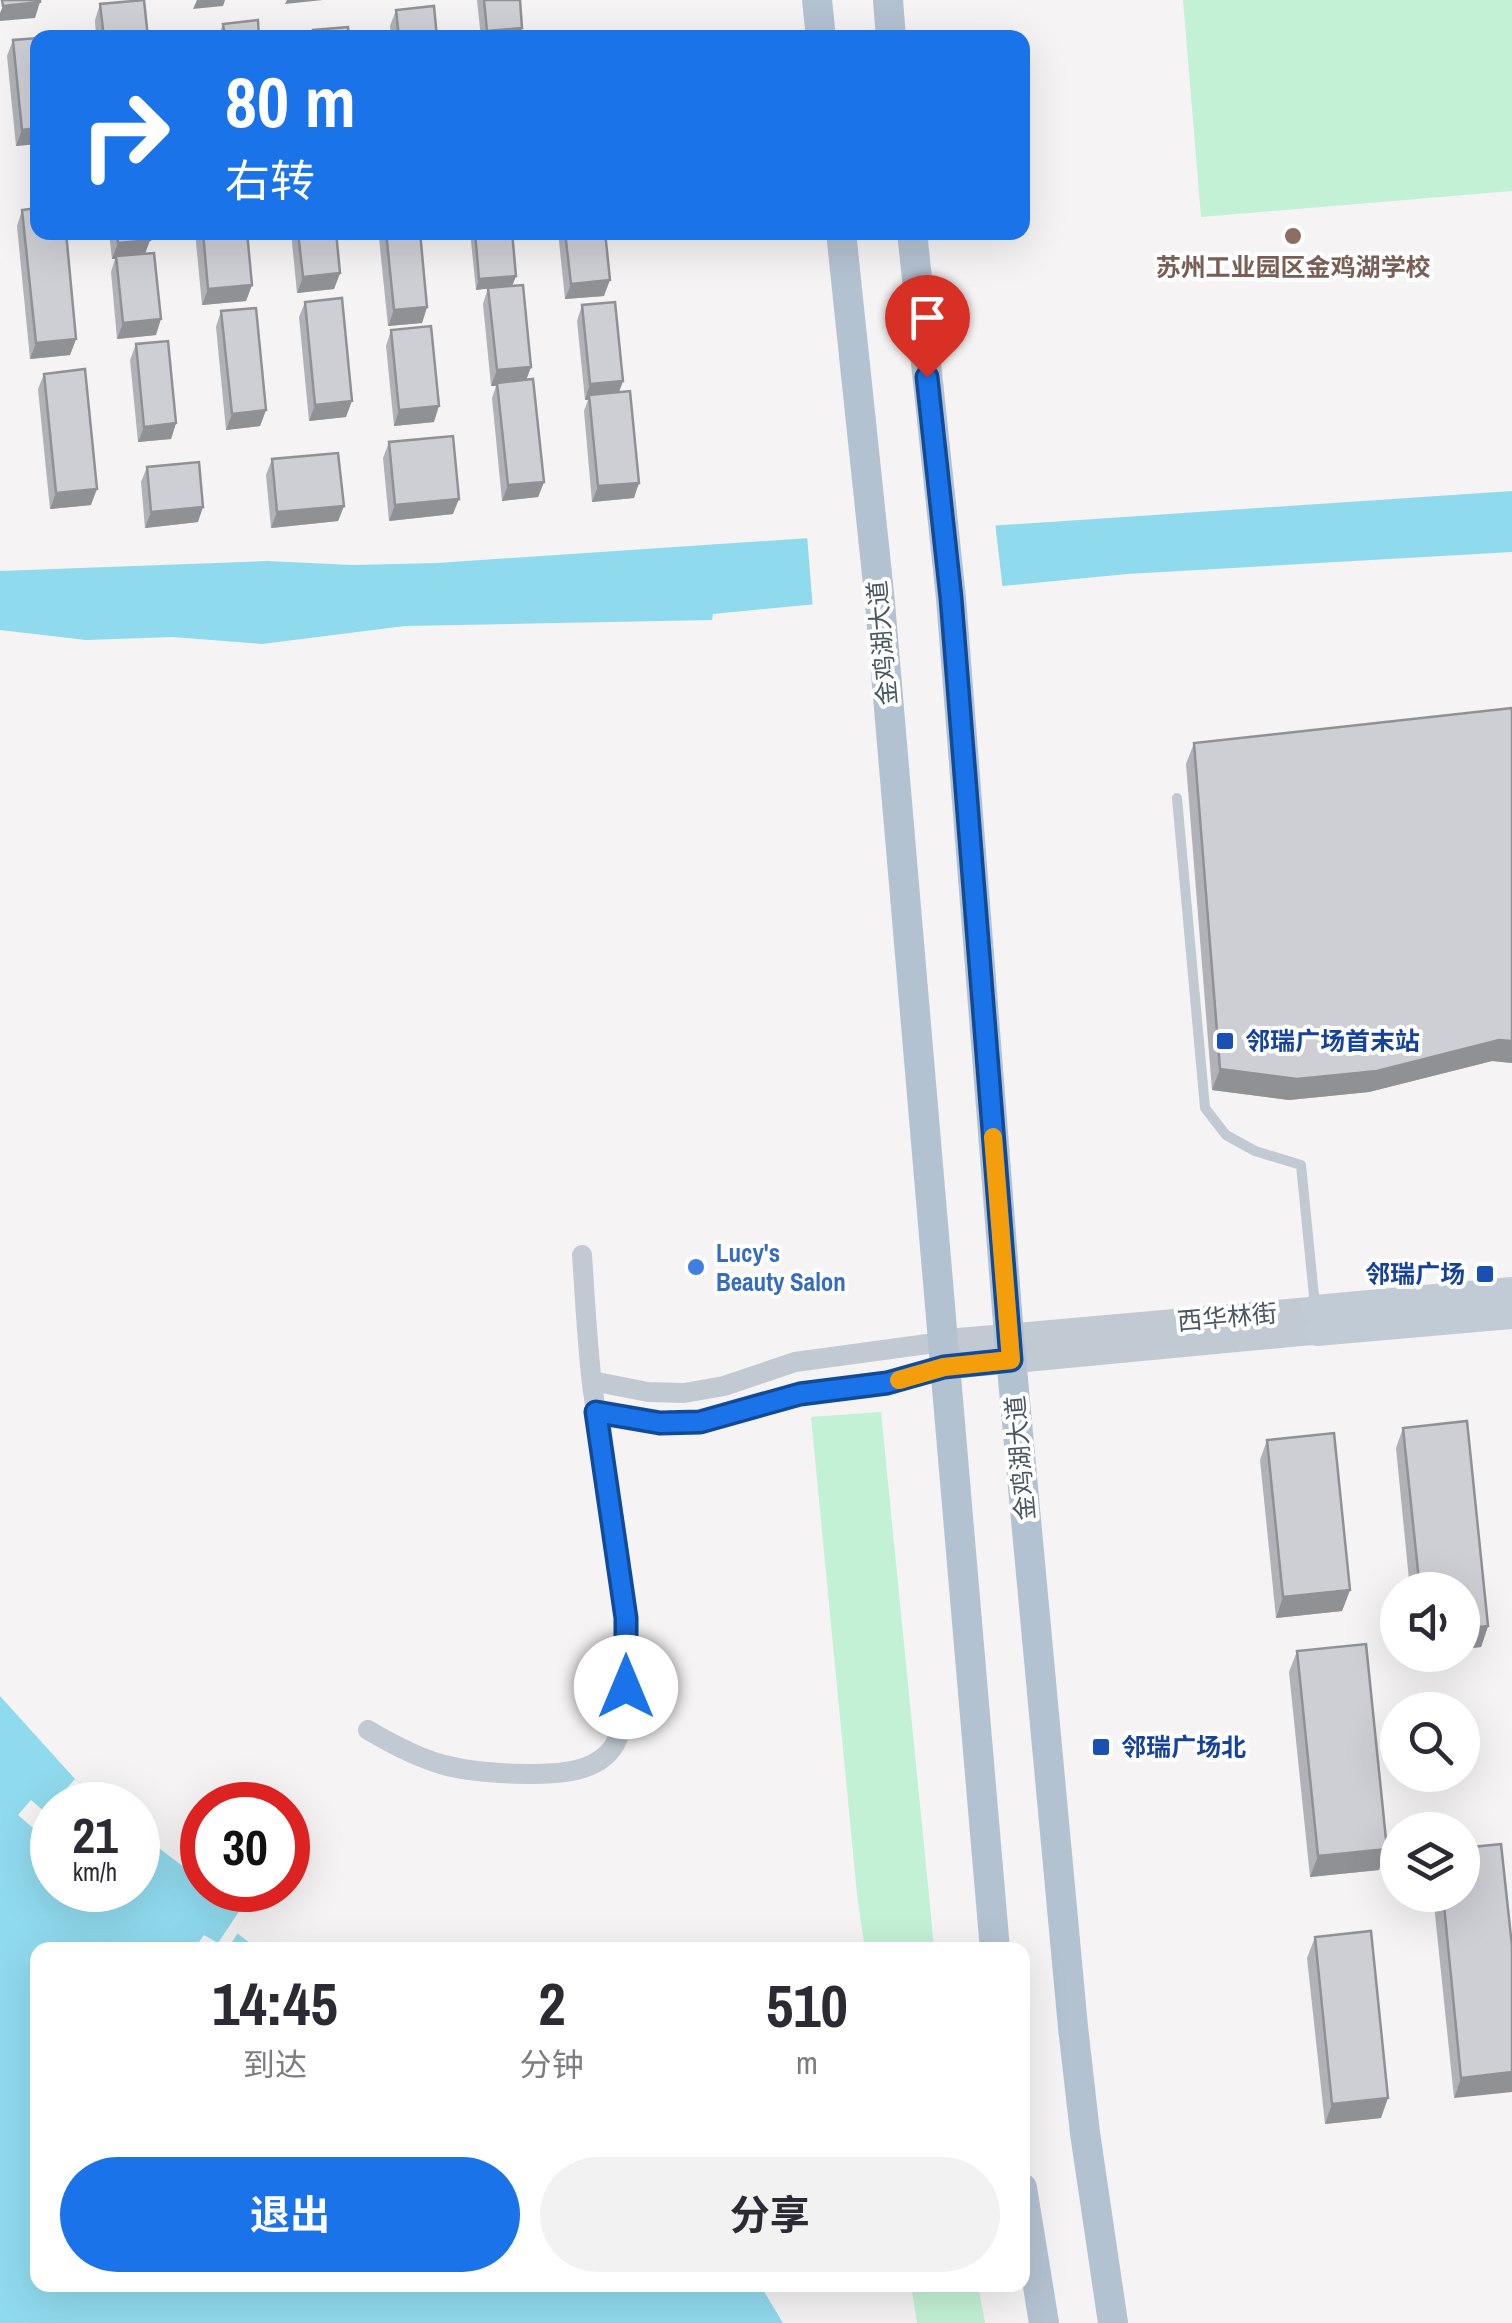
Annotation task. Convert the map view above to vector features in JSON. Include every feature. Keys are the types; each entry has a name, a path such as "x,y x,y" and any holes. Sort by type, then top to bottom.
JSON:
{"main road":[{"path":"888,0 891,30"},
{"path":"819,2 821,30"},
{"name":"金鸡湖大道","path":"842,240 880,603 994,1942"},
{"name":"金鸡湖大道","path":"913,240 951,598 1010,1348 1073,2027 1114,2323"},
{"name":"西华林街","path":"1316,1320 1512,1292"},
{"name":"西华林街","path":"1316,1320 1512,1315"},
{"path":"1030,2237 1044,2323"}],"street":[{"path":"368,1730 443,1768 484,1774 561,1773 580,1769 600,1761 614,1745 623,1718 626,1687 626,1618 592,1381 582,1255"},
{"name":"西华林街","path":"944,1355 1316,1320"},
{"path":"592,1381 648,1392 684,1393 724,1386 794,1362 944,1355"},
{"path":"596,1412 660,1423 700,1422 800,1394 887,1383 944,1355"}],"lane":[{"path":"1177,798 1205,1108 1226,1136 1256,1151 1301,1165 1316,1320"}],"green space":[{"path":"1183,0 1512,0 1512,191 1201,217"},
{"path":"881,1412 933,1942 864,1942 811,1417"},
{"path":"912,2292 979,2292 985,2323 917,2323"}],"water":[{"path":"1512,491 1512,552 1127,574 713,614 712,620 405,626 262,644 173,637 86,640 0,630 0,571 267,561 437,563"},
{"path":"0,1696 79,1782 30,1782 30,1912 160,1912 160,1849 180,1864 180,1912 251,1912 237,1933 249,1942 30,1942 30,2292 764,2292 783,2323 0,2323"}],"pier":[{"path":"995,522 1003,591 813,610 807,535"},
{"path":"30,1801 30,1825 18,1815"},
{"path":"239,1912 251,1912 232,1942 219,1942"}],"building":[{"path":"2,0 40,0 40,2 3,6"},
{"path":"144,0 147,30 103,30 100,4"},
{"path":"484,0 520,0 522,28 487,30"},
{"path":"434,6 436,30 398,30 396,10"},
{"path":"258,20 259,30 224,30 223,24"},
{"path":"30,39 30,129 22,130 13,40"},
{"path":"30,209 30,240 67,240 76,339 36,343 22,210"},
{"path":"204,240 248,240 252,285 208,289"},
{"path":"299,240 337,240 340,273 303,277"},
{"path":"387,240 421,240 427,307 394,310"},
{"path":"476,240 513,240 516,276 479,279"},
{"path":"566,240 606,240 610,280 571,284"},
{"path":"154,253 161,319 123,323 116,256"},
{"path":"523,285 531,367 497,370 488,288"},
{"path":"342,298 352,401 315,405 305,302"},
{"path":"615,302 623,381 590,384 582,305"},
{"path":"256,308 266,410 232,414 221,311"},
{"path":"431,326 439,406 399,410 391,330"},
{"path":"168,341 176,423 144,427 136,344"},
{"path":"85,369 97,489 56,493 44,374"},
{"path":"533,379 544,482 508,485 497,383"},
{"path":"630,391 639,483 598,486 589,395"},
{"path":"453,436 459,499 395,505 389,442"},
{"path":"338,453 344,506 277,512 272,459"},
{"path":"199,462 203,507 151,512 147,467"},
{"path":"1512,708 1512,1041 1499,1040 1377,1071 1297,1079 1220,1069 1194,743"},
{"path":"1467,1421 1488,1626 1480,1627 1480,1572 1418,1572 1403,1428"},
{"path":"1334,1433 1350,1590 1283,1597 1267,1440"},
{"path":"1366,1644 1383,1812 1380,1812 1380,1850 1318,1856 1297,1651"},
{"path":"1501,1844 1512,1946 1512,2072 1461,2078 1445,1912 1480,1912 1480,1846"},
{"path":"1371,1931 1388,2098 1332,2104 1315,1937"}],"slow traffic":[{"path":"899,1380 944,1367 1011,1360 993,1137"}],"place":[{"name":"苏州工业园区金鸡湖学校","path":"1293,236"},
{"name":"邻瑞广场首末站","path":"1225,1041"},
{"name":"Lucy's Beauty Salon","path":"696,1267"},
{"name":"邻瑞广场","path":"1485,1274"},
{"name":"邻瑞广场北","path":"1101,1747"}],"route":[{"path":"626,1687 626,1618 596,1412 660,1423 700,1422 800,1394 887,1383 944,1367 1011,1360 951,598 927,377"}]}
